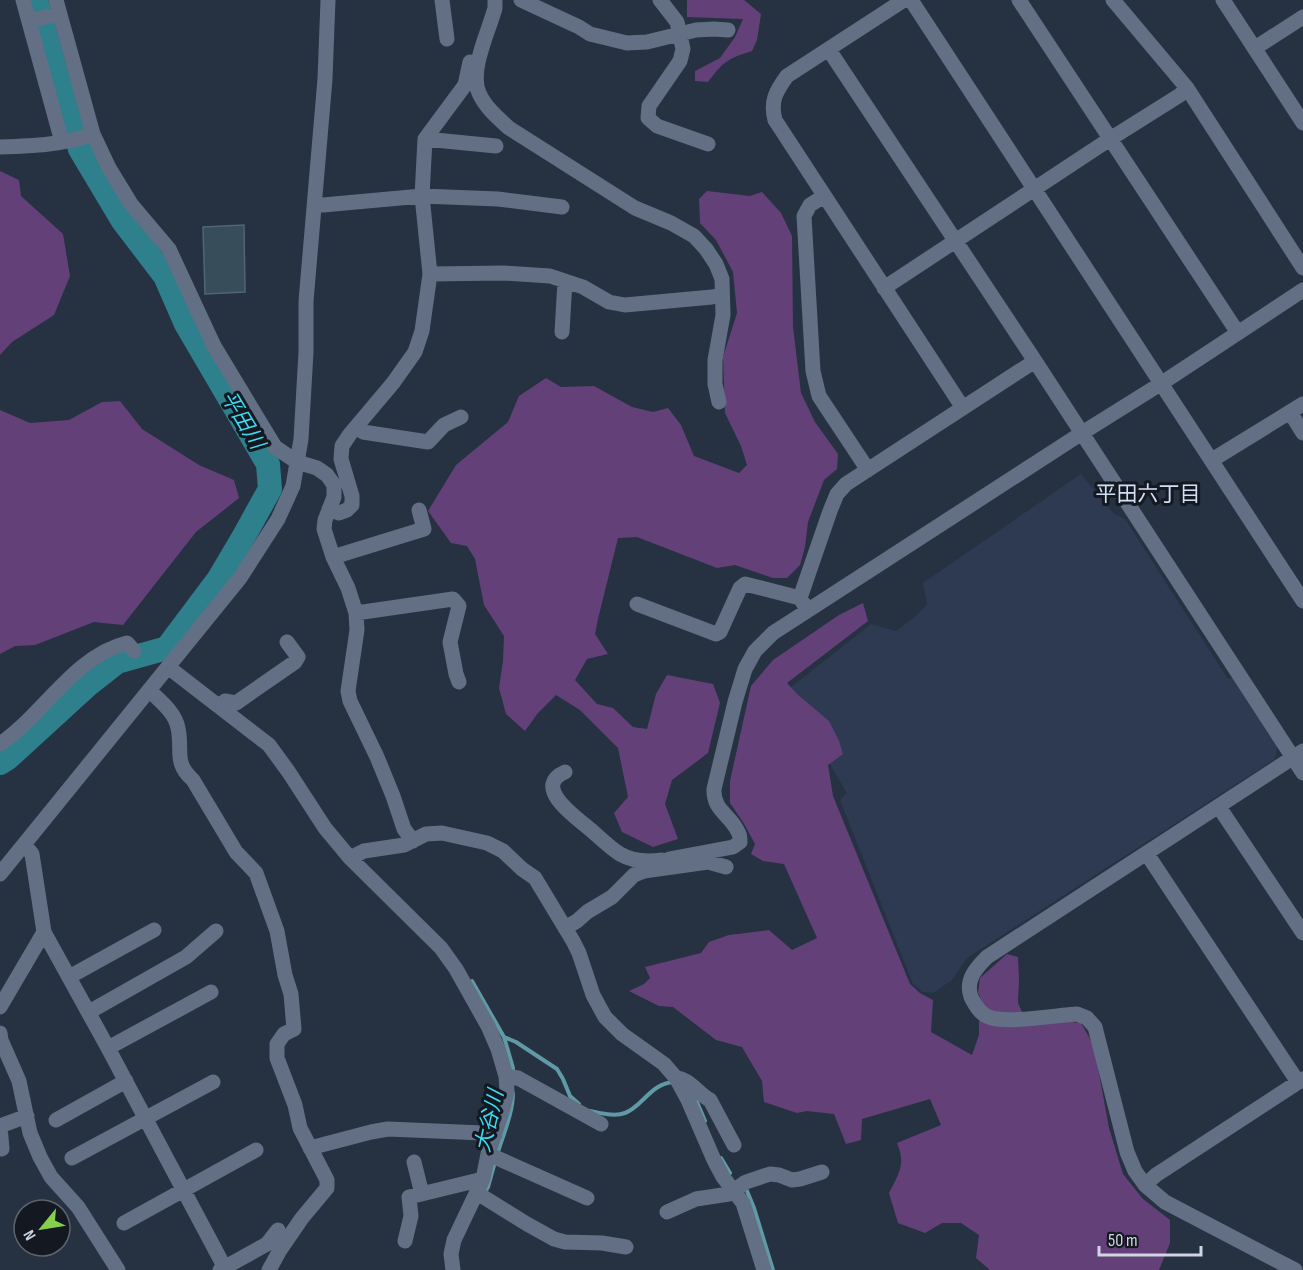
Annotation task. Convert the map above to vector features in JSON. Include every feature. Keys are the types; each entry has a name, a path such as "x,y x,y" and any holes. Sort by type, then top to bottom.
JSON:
{"street":[{"path":"23,0 65,141"},
{"path":"0,874 240,578 278,519 293,486 301,439 306,352 306,301 325,79 328,0"},
{"path":"442,0 447,39"},
{"path":"495,0 495,8 480,54 476,76 478,92 491,112 509,128 634,208 671,223 694,236 716,264 722,279 723,295 723,315 714,360 715,384 719,402"},
{"path":"521,0 590,34 627,43 647,42 714,29 728,30"},
{"path":"660,0 677,22 683,49 680,61 649,106 648,118 657,126 708,144"},
{"path":"904,0 788,76 776,91 772,109 775,120 963,408"},
{"path":"911,0 1303,601"},
{"path":"1019,0 1238,333"},
{"path":"1113,0 1187,88 1303,268"},
{"path":"1223,0 1301,115"},
{"path":"31,21 56,10 88,135 131,204 169,249 214,346 275,447 297,462 317,468 327,475 334,485 334,497 325,519 324,529 356,613 357,630 348,691 350,701 377,756 404,829 413,840"},
{"path":"1255,48 1303,17"},
{"path":"329,509 339,513 352,505 352,495 341,459 342,446 415,352 422,331 430,274 422,196 425,139 465,85 472,48 480,29 491,21"},
{"path":"829,50 1298,754 1303,773"},
{"path":"884,288 1180,95 1187,88"},
{"path":"0,147 42,146 88,135"},
{"path":"425,139 496,146"},
{"path":"315,204 422,196 498,199 562,207"},
{"path":"824,196 810,205 804,216 813,370 819,396 867,470"},
{"path":"430,274 504,273 550,276 583,287 609,302 625,305 723,295"},
{"path":"562,332 565,281"},
{"path":"565,928 612,897 634,875 733,847 740,842 739,833 713,798 735,702 745,669 754,651 804,605 1082,433 1303,290"},
{"path":"804,605 830,511 837,494 846,484 1035,361"},
{"path":"1212,460 1303,404"},
{"path":"1290,412 1303,433"},
{"path":"356,427 363,432 428,442 444,425 461,417"},
{"path":"333,557 424,529 419,510"},
{"path":"637,604 716,634 720,632 740,588 745,584 804,605"},
{"path":"356,613 453,598 459,606 450,642 459,682"},
{"path":"218,706 225,701 236,703 295,662 298,657 287,642"},
{"path":"0,744 91,660 127,643 134,651"},
{"path":"168,667 269,745 325,828 350,858 441,948 456,969 488,1026 511,1077 601,1124"},
{"path":"149,690 170,711 178,726 180,761 184,772 194,780 236,852 256,873 278,931 285,975 291,994 294,1029 284,1034 277,1044 277,1058 295,1105 300,1128 327,1180 327,1188 302,1218 269,1270"},
{"path":"1295,1270 1165,1202 1145,1185 1135,1171 1127,1152 1095,1027 1087,1018 1077,1014 1001,1020 987,1017 976,1007 970,993 970,978 975,968 987,957 1298,754"},
{"path":"565,772 557,775 553,783 557,800 621,855 637,860 670,863 708,862 726,867"},
{"path":"1219,807 1303,933"},
{"path":"350,858 364,851 404,845 426,834 442,833 487,843 503,851 535,878 579,953 593,995 605,1017 622,1034 664,1064 676,1078 714,1160 742,1203 764,1270"},
{"path":"24,844 32,854 44,932 126,1081 224,1269 267,1244 278,1230"},
{"path":"1145,1185 1156,1175 1300,1081 1147,854"},
{"path":"69,977 154,930"},
{"path":"88,1012 186,957 216,931"},
{"path":"0,1007 44,932"},
{"path":"108,1048 211,992"},
{"path":"0,1033 19,1081 30,1133 40,1157 51,1177 78,1208 118,1270"},
{"path":"453,1270 451,1254 454,1240 482,1192 494,1156 495,1135 511,1077"},
{"path":"676,1078 690,1084 703,1097 710,1100 734,1145"},
{"path":"56,1120 126,1081"},
{"path":"72,1158 213,1082"},
{"path":"2,1149 0,1125 27,1116"},
{"path":"310,1148 388,1129 495,1135"},
{"path":"124,1223 256,1150"},
{"path":"494,1156 587,1198"},
{"path":"414,1162 422,1194"},
{"path":"667,1212 696,1199 729,1194 746,1182 770,1174 800,1179 822,1172"},
{"path":"405,1241 411,1216 410,1197 422,1194 482,1192 554,1239 626,1247"}],"shaded area":[{"path":"687,0 744,0 761,14 757,40 752,51 727,62 708,82 695,81 695,71 720,58 735,37 743,19 687,17"},
{"path":"0,171 19,180 21,196 63,234 70,276 54,315 12,342 0,355"},
{"path":"707,191 750,196 762,192 781,213 792,236 793,327 801,393 815,422 838,454 837,469 824,480 808,522 800,565 787,578 773,578 735,565 717,568 637,537 618,538 595,634 608,654 587,659 575,680 597,704 613,708 633,727 647,729 656,694 667,675 713,684 720,703 708,753 672,780 665,804 678,839 653,847 622,832 614,813 628,797 618,748 580,710 556,695 538,713 525,731 506,714 499,688 504,636 484,605 475,559 467,546 451,543 428,511 456,465 508,422 519,396 546,378 561,387 594,386 632,407 653,412 668,408 681,425 694,456 739,473 747,465 741,446 725,413 723,357 737,313 733,272 716,240 700,223 699,199"},
{"path":"120,401 142,429 199,465 234,480 239,498 196,532 123,625 94,622 35,645 15,646 0,654 0,410 30,423 69,420 102,402"},
{"path":"1081,474 1114,514 1125,519 1228,679 1234,677 1277,746 1275,759 967,958 952,980 933,993 922,992 913,984 840,800 847,793 786,691 871,624 896,631 916,616 927,604 923,583"},
{"path":"863,603 868,621 787,683 829,721 839,741 843,754 828,765 833,796 910,984 933,1000 931,1032 972,1055 979,1035 979,1021 983,1005 978,992 980,978 1007,954 1018,957 1018,1003 1027,1023 1063,1021 1081,1023 1094,1046 1109,1128 1123,1174 1143,1199 1170,1220 1170,1243 1159,1270 990,1270 976,1258 979,1235 961,1223 942,1223 925,1233 898,1223 889,1193 901,1163 897,1143 941,1125 930,1099 862,1119 861,1140 846,1144 834,1114 807,1111 797,1113 764,1102 762,1081 742,1047 716,1040 673,1007 659,1006 629,991 644,984 650,978 645,967 701,953 709,942 729,935 769,930 792,950 817,938 784,864 763,861 751,854 755,844 730,803 730,781 751,686 773,660 839,615"}],"building":[{"path":"244,225 245,292 205,294 203,227"}],"waterway":[{"name":"平田川","path":"0,763 117,662 167,648 218,580 270,489 268,464 186,324 165,276 123,221 80,149 36,0"},
{"name":"大谷川","path":"472,981 504,1037 513,1073"},
{"path":"504,1037 516,1042 557,1069 570,1096 579,1104"},
{"path":"590,1111 612,1115 625,1113 637,1106 659,1086 674,1082"},
{"name":"大谷川","path":"497,1155 510,1116 513,1093"},
{"path":"697,1102 705,1121"},
{"path":"721,1158 730,1173"},
{"name":"大谷川","path":"484,1194 495,1162"},
{"path":"747,1191 773,1270"}],"district":[{"name":"平田六丁目","path":"1148,494"}]}
